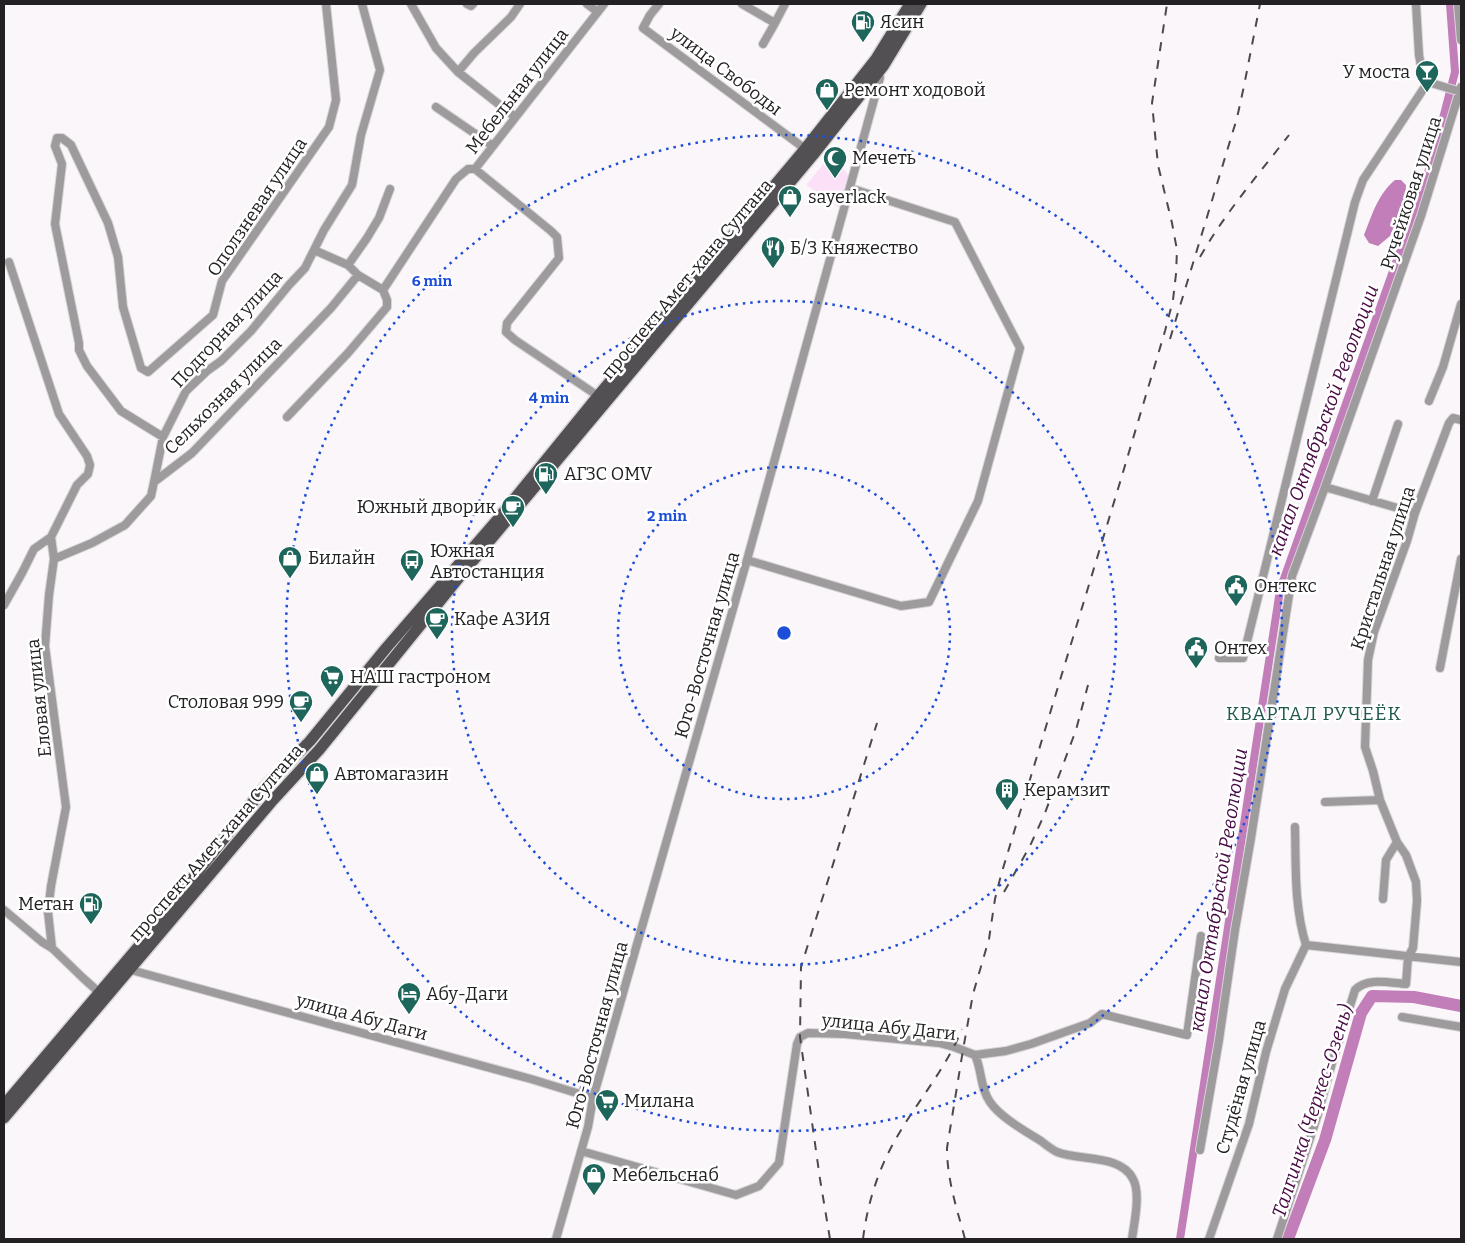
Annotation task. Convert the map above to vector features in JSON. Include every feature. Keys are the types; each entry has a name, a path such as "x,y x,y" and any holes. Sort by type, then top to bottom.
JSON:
{"main road":[{"path":"809,152 876,58 910,4"},
{"name":"проспект Амет-хана Султана","path":"4,1118 128,966 273,800 320,750 602,399 809,152 878,73 921,4"},
{"path":"4,1106 103,996"}],"street":[{"name":"Оползневая улица","path":"163,437 121,411 87,366 79,350 55,224 62,164 55,146 57,138 62,138 71,145 108,223 118,257 123,307 141,368 148,372 213,315 222,281 329,127 336,100 326,4"},
{"name":"Подгорная улица","path":"154,482 163,437 186,391 207,371 221,361 251,331 305,268 324,230 352,185 361,135 380,70 362,4"},
{"path":"411,4 436,48 458,72 516,117"},
{"path":"466,4 471,6 473,4"},
{"path":"458,72 474,53 511,17 520,4"},
{"path":"587,4 598,12"},
{"name":"Мебельная улица","path":"383,290 456,179 468,169 475,169 604,4"},
{"name":"улица Свободы","path":"659,4 643,28 809,152"},
{"path":"742,4 775,23"},
{"path":"763,44 785,4"},
{"path":"1416,4 1422,72 1428,82 1461,90"},
{"path":"1458,4 1461,40"},
{"name":"Юго-Восточная улица","path":"556,1239 588,1128 593,1098 747,560 880,78 876,58"},
{"path":"1218,658 1243,658 1355,202 1364,180 1428,82"},
{"name":"Ручейковая улица","path":"1200,1150 1292,576 1326,487 1421,216 1461,90"},
{"path":"436,107 493,146"},
{"path":"475,169 557,237 559,258 507,323 506,332 602,399"},
{"path":"747,560 902,606 929,602 978,501 1020,348 955,222 850,188"},
{"path":"348,265 379,218 390,189"},
{"path":"287,417 348,354 386,307 387,300 383,290 358,275 348,265 314,250"},
{"path":"4,605 34,549 51,538 77,485 88,474 90,465 59,414 9,262"},
{"name":"Сельхозная улица","path":"54,559 92,543 125,525 151,496 154,482 192,453 331,308 358,275"},
{"path":"1429,401 1444,367 1461,304"},
{"name":"Кристальная улица","path":"1277,1239 1318,1114 1355,990 1364,983 1372,982 1406,984 1408,957 1414,948 1418,901 1416,882 1406,855 1397,842 1380,800 1365,747 1368,660 1374,632 1407,541 1415,513 1449,423 1453,418 1461,420"},
{"name":"Кристальная улица","path":"1372,501 1398,424"},
{"path":"1326,487 1415,513"},
{"name":"Еловая улица","path":"51,538 54,559 45,646 66,807 48,912 52,948"},
{"path":"1440,668 1461,560"},
{"path":"1325,802 1380,800"},
{"path":"1295,827 1296,891 1300,925 1306,945 1461,962"},
{"path":"1383,899 1386,860 1397,842"},
{"path":"4,910 42,942 52,948 103,996"},
{"name":"улица Абу Даги","path":"581,1152 736,1195 759,1186 779,1163 797,1044 800,1037 808,1033 845,1034 939,1044 954,1047 975,1055 1006,1051 1031,1044 1090,1023 1102,1014 1187,1035 1201,936"},
{"name":"Студёная улица","path":"1209,1239 1249,1124 1266,1052 1285,989 1306,945"},
{"name":"улица Абу Даги","path":"128,966 593,1098"},
{"path":"1402,1017 1461,1027"},
{"name":"улица Абу Даги","path":"975,1055 984,1090 990,1102 1001,1114 1057,1152 1111,1163 1121,1166 1130,1172 1135,1181 1136,1191 1132,1239"}],"shaded area":[{"path":"831,155 850,177 840,208 806,185"},
{"path":"1395,180 1401,180 1406,185 1405,201 1390,236 1378,246 1369,243 1364,235 1373,212 1384,192"}],"waterway":[{"name":"канал Октябрьской Революции","path":"1180,1239 1280,590 1432,161 1455,72 1450,4"},
{"name":"Талгинка (Черкес-Озень)","path":"1288,1239 1325,1140 1361,1013 1372,996 1414,997 1461,1006"}],"railway":[{"path":"965,1239 951,1183 947,1148 973,994 989,939 1001,875 1173,300 1177,250 1158,165 1152,103 1167,4"},
{"path":"1170,339 1237,118 1260,4"},
{"path":"1200,257 1231,210 1289,135"},
{"path":"1004,892 1030,846 1045,813 1076,730 1088,685"},
{"path":"830,1239 800,1037 801,967 877,723"},
{"path":"863,1239 867,1214 887,1155 947,1059 962,1029"}],"place":[{"name":"Ясин","path":"863,43"},
{"name":"У моста","path":"1427,93"},
{"name":"Ремонт ходовой","path":"827,111"},
{"name":"Мечеть","path":"835,179"},
{"name":"sayerlack","path":"790,218"},
{"name":"Б/З Княжество","path":"773,269"},
{"name":"АГЗС OMV","path":"546,495"},
{"name":"Южный дворик","path":"513,528"},
{"name":"Билайн","path":"290,579"},
{"name":"Южная Автостанция","path":"412,582"},
{"name":"Онтекс","path":"1236,607"},
{"name":"Кафе АЗИЯ","path":"437,640"},
{"name":"Онтех","path":"1196,669"},
{"name":"НАШ гастроном","path":"332,698"},
{"name":"Столовая 999","path":"301,723"},
{"name":"Автомагазин","path":"317,795"},
{"name":"Керамзит","path":"1007,811"},
{"name":"Метан","path":"91,925"},
{"name":"Абу-Даги","path":"409,1015"},
{"name":"Милана","path":"607,1122"},
{"name":"Мебельснаб","path":"594,1196"}],"district":[{"name":"КВАРТАЛ РУЧЕЁК","path":"1314,713"}]}
